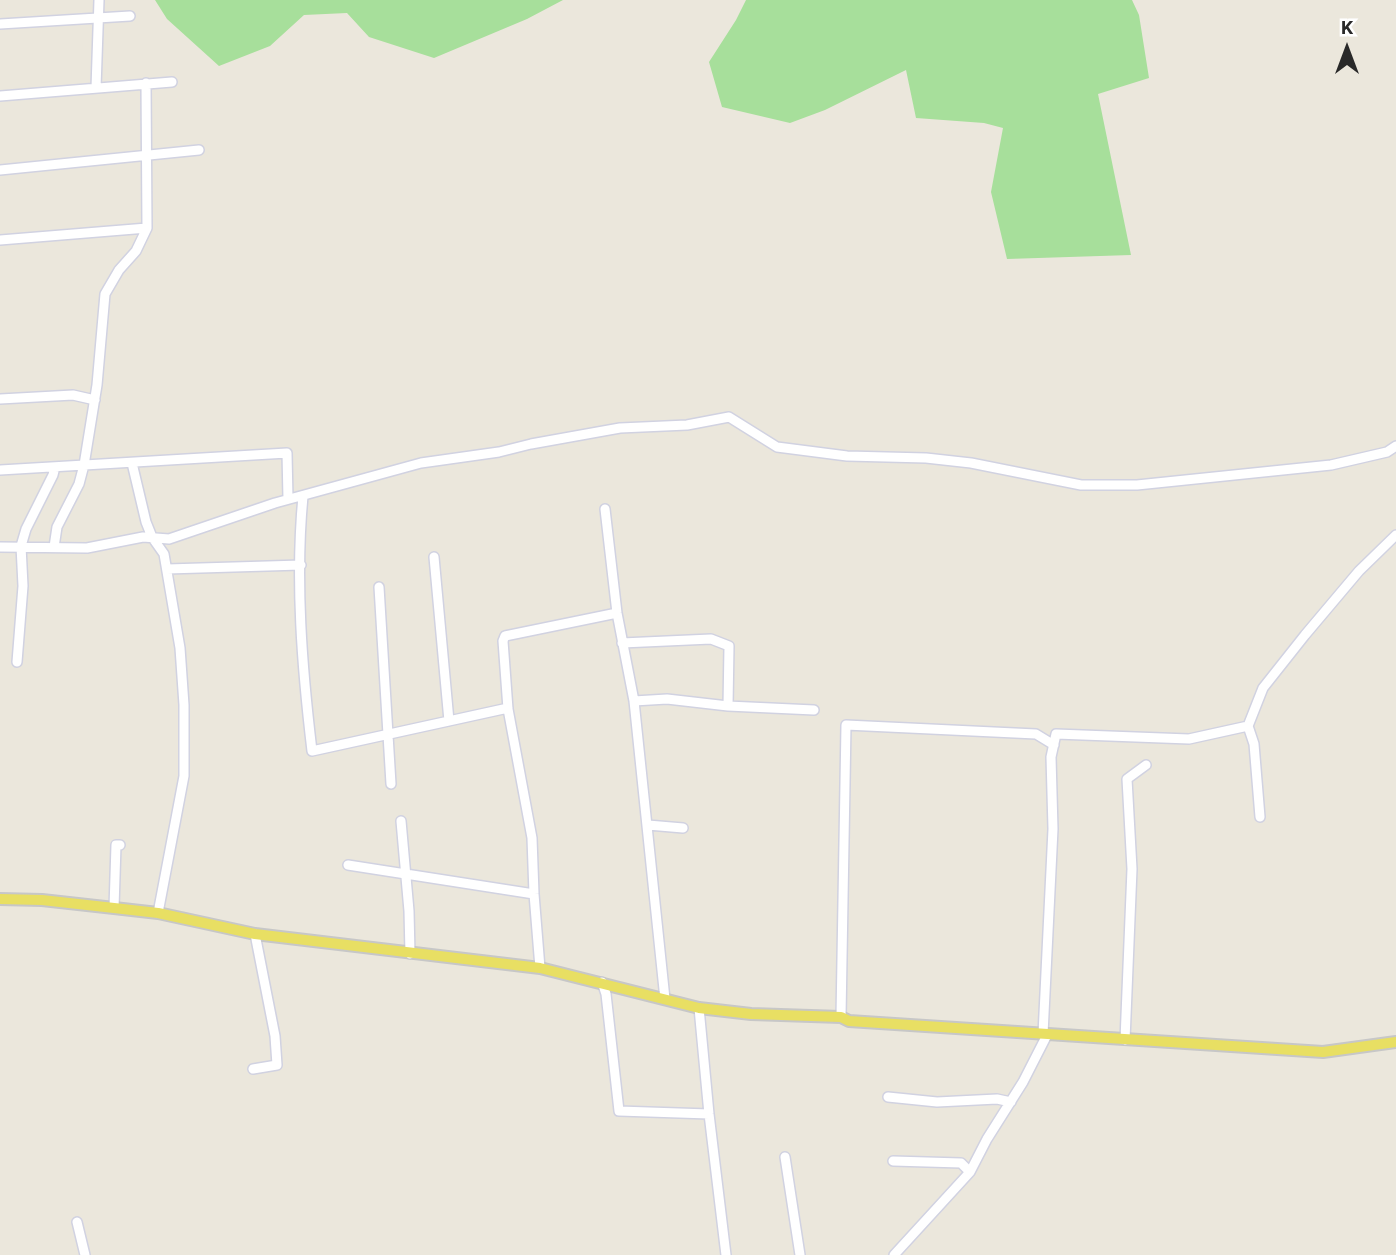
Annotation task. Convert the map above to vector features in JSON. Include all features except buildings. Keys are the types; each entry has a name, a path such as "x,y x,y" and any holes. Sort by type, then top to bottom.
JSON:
{"main road":[{"path":"0,900 42,900 158,913 255,934 540,968 699,1008 751,1014 841,1017 849,1021 1323,1052 1396,1042"}],"street":[{"path":"96,88 99,0"},
{"path":"0,24 130,16"},
{"path":"0,96 172,82"},
{"path":"54,547 57,527 79,484 84,465 95,400 104,294 119,270 136,251 147,228 146,83"},
{"path":"0,170 199,150"},
{"path":"0,240 147,228"},
{"path":"0,399 73,396 95,400"},
{"path":"0,547 100,547 134,539 179,536 241,513 421,463 499,452 620,428 687,425 729,416 777,447 847,456 926,458 971,463 1081,485 1176,482 1332,465 1387,452 1396,446"},
{"path":"0,470 287,453 288,499"},
{"path":"132,463 136,487 152,537 164,554 181,660 184,705 184,776 158,913"},
{"path":"18,662 23,586 21,546 26,529 55,467"},
{"path":"303,496 301,622 312,751 509,708"},
{"path":"605,509 617,613 634,701 665,999"},
{"path":"1260,817 1254,744 1248,726 1263,688 1359,571 1396,536"},
{"path":"434,557 449,721"},
{"path":"167,569 301,565"},
{"path":"379,587 391,784"},
{"path":"540,968 532,838 509,708 503,641 505,636 617,613"},
{"path":"622,643 711,639 729,646 728,706"},
{"path":"634,701 667,699 728,706 814,710"},
{"path":"841,1017 846,725 1036,734 1054,745"},
{"path":"894,1255 970,1172 1023,1082 1045,1035 1053,829 1051,757 1056,734 1189,739 1248,726"},
{"path":"1125,1040 1132,869 1127,779 1146,765"},
{"path":"401,821 410,954"},
{"path":"648,825 683,828"},
{"path":"114,908 116,845 120,845"},
{"path":"348,865 534,894"},
{"path":"253,1069 277,1065 275,1036 255,934"},
{"path":"602,982 606,994 619,1111 709,1115"},
{"path":"699,1008 726,1255"},
{"path":"888,1097 937,1102 1010,1102"},
{"path":"785,1157 800,1255"},
{"path":"893,1161 961,1163 970,1172"},
{"path":"77,1222 85,1255"}],"green space":[{"path":"155,0 563,0 527,19 434,58 369,37 347,13 304,15 270,46 219,66 167,19"},
{"path":"746,0 1132,0 1139,15 1149,78 1098,94 1131,255 1007,259 991,192 1003,128 984,123 916,118 906,70 825,110 790,123 722,107 709,62"}]}
